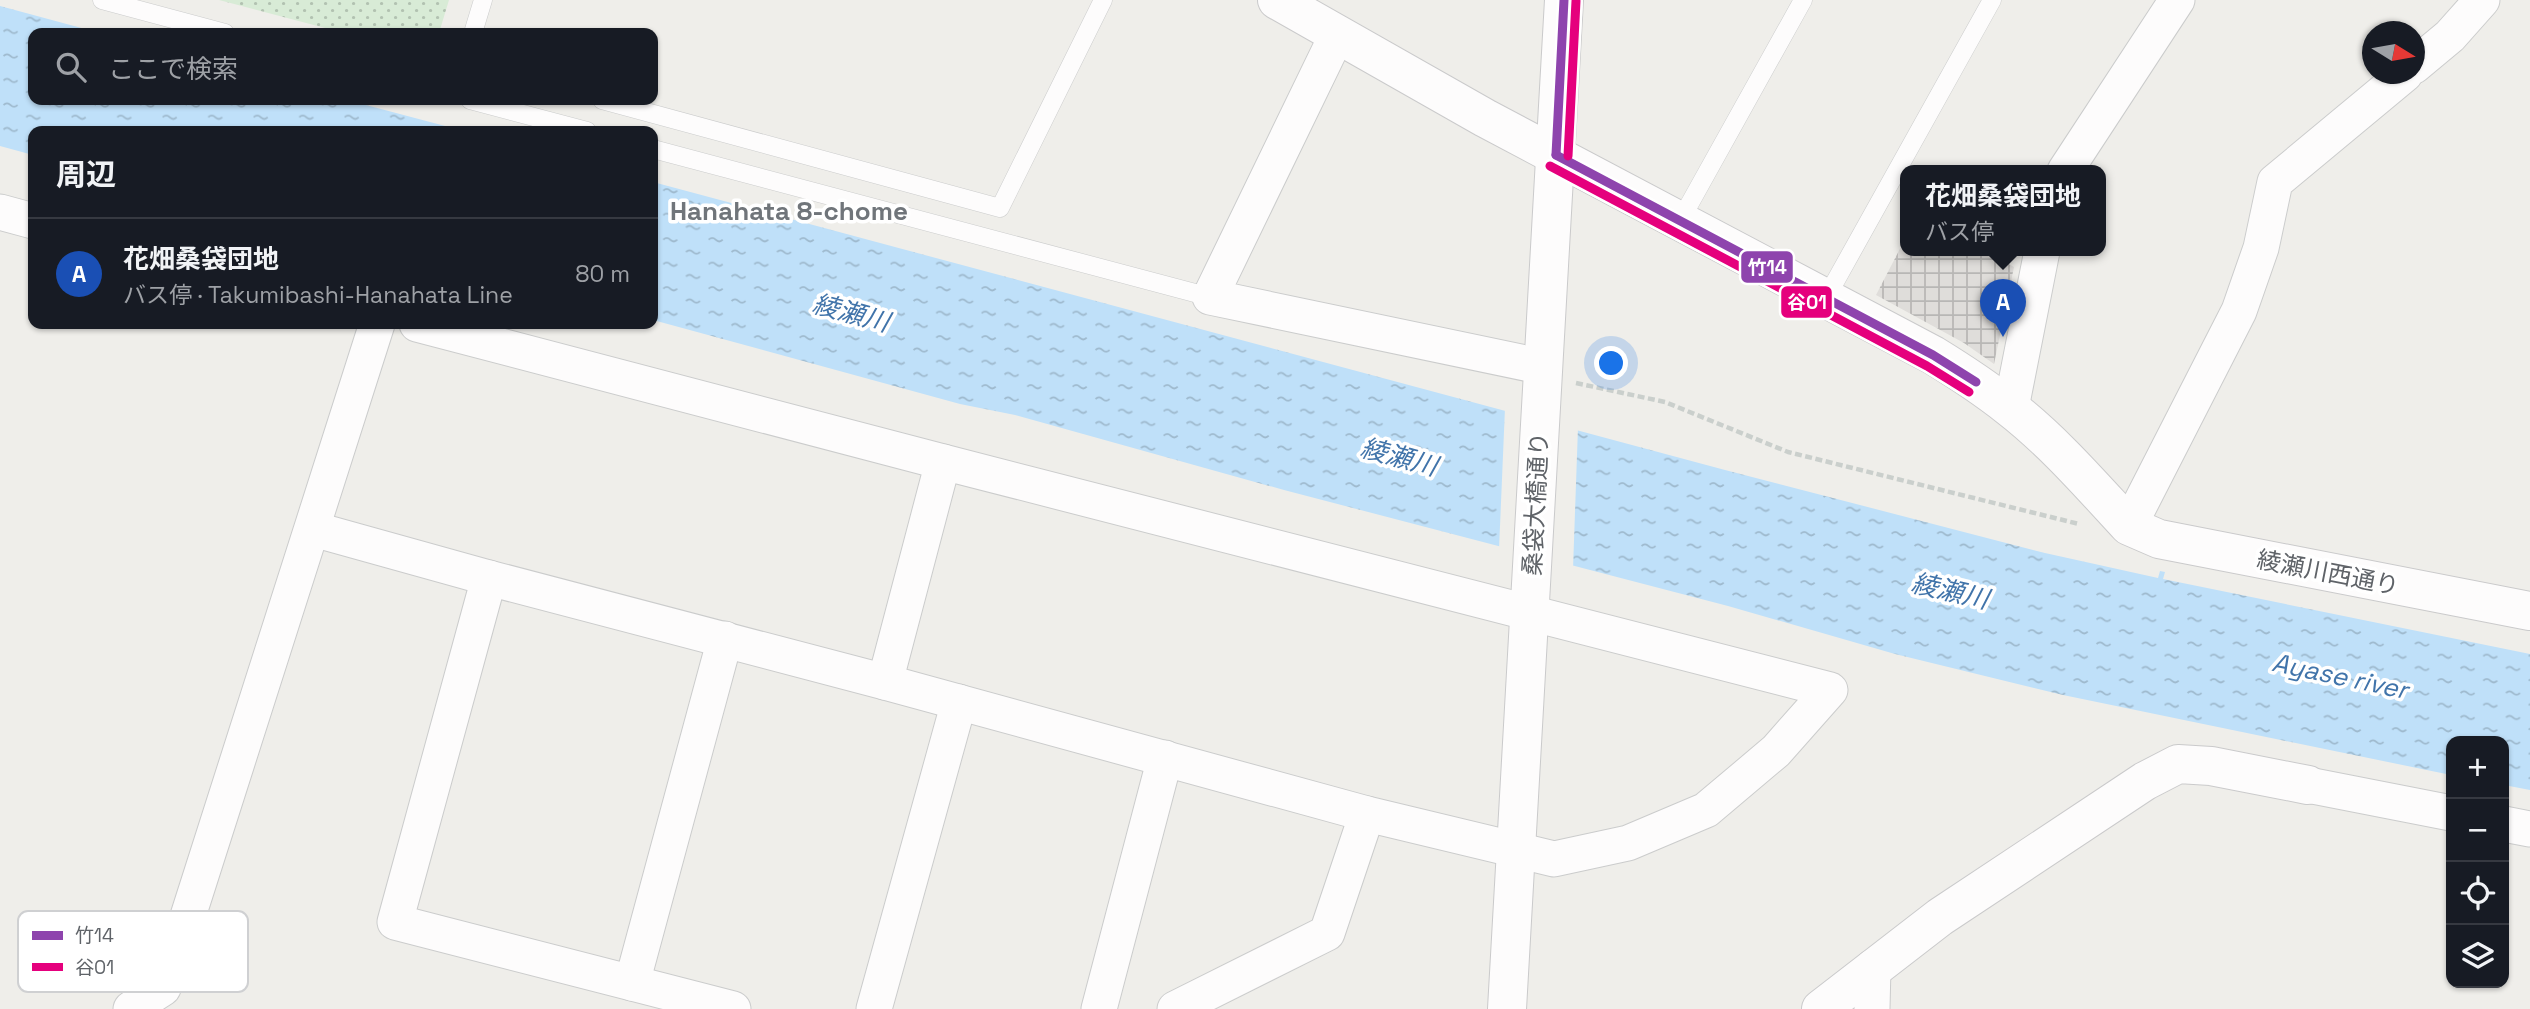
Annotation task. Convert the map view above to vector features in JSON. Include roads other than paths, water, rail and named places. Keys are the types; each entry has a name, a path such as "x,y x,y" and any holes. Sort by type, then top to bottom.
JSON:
{"street":[{"path":"1277,0 1556,155 1933,355 2011,408 2059,452 2129,526 2239,311 2261,248 2275,182 2393,84"},
{"name":"桑袋大橋通り","path":"1507,1009 1564,0"},
{"path":"2069,165 2177,0"},
{"path":"2425,57 2450,36 2482,0"},
{"path":"1337,35 1210,297 1543,378"},
{"path":"0,212 28,220"},
{"path":"2011,408 2041,256"},
{"path":"188,911 375,329"},
{"path":"313,529 1367,814 1553,859 1628,843 1706,810 1776,751 1830,691 1530,603 943,463 436,329"},
{"path":"885,682 943,463"},
{"name":"綾瀬川西通り","path":"2129,526 2159,539 2530,611"},
{"path":"489,578 394,922 733,1009"},
{"path":"632,983 725,639"},
{"path":"874,1009 959,702"},
{"path":"1099,1009 1165,758"},
{"path":"1821,1009 1940,917 2145,781 2178,764 2211,766 2446,812"},
{"path":"1175,1009 1327,933 1367,814"},
{"path":"2509,825 2530,829"},
{"path":"1873,967 1875,1008"},
{"path":"131,1009 157,992"}],"lane":[{"path":"102,0 206,28"},
{"path":"475,28 483,0"},
{"path":"620,105 1000,208 1103,0"},
{"path":"1680,221 1803,0"},
{"path":"1900,165 1992,0"},
{"path":"489,105 568,126"},
{"path":"658,150 1210,297"},
{"path":"1826,298 1900,165"}],"water":[{"path":"0,6 81,28 28,28 28,105 366,105 445,126 28,126 28,154 0,146"},
{"path":"658,183 1725,470 2045,553 2158,578 2160,571 2165,572 2163,579 2530,654 2530,790 2509,786 2509,736 2446,736 2446,774 2063,695 1895,654 1728,606 1284,490 1015,415 960,404 658,321"}],"place":[{"name":"花畑桑袋団地","path":"2003,337"}],"district":[{"name":"Hanahata 8-chome","path":"789,211"}],"water label":[{"name":"綾瀬川","path":"851,313"},
{"name":"綾瀬川","path":"1399,457"},
{"name":"綾瀬川","path":"1950,591"},
{"name":"Ayase river","path":"2340,676"}]}
